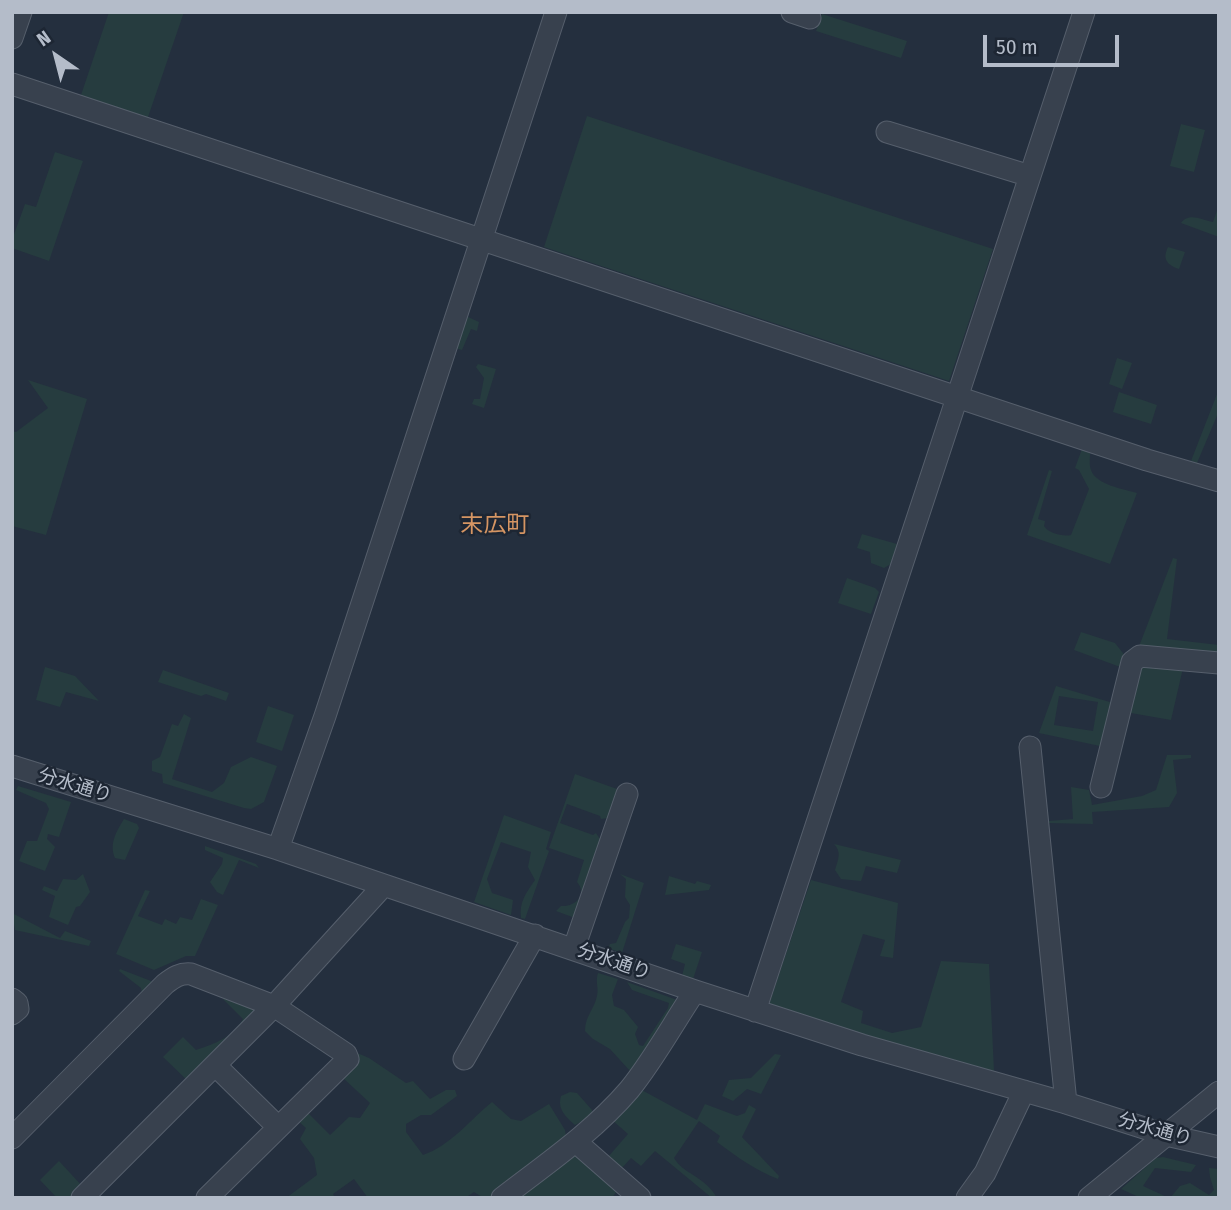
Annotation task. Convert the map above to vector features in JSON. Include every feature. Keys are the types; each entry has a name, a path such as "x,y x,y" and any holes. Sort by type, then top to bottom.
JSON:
{"street":[{"path":"12,38 21,12"},
{"path":"278,849 325,716 556,12"},
{"path":"755,1011 1084,12"},
{"path":"12,84 1219,481"},
{"path":"887,132 1030,176"},
{"path":"1101,787 1132,662 1140,656 1219,663"},
{"path":"1030,747 1066,1103"},
{"name":"分水通り","path":"12,766 278,849 862,1045 1066,1103 1166,1135 1219,1147"},
{"path":"574,948 627,794"},
{"path":"82,1198 274,1006 384,885"},
{"path":"464,1059 535,935"},
{"path":"12,1138 175,976 191,974 274,1006 346,1054 348,1059 207,1198"},
{"path":"502,1198 576,1142 609,1112 631,1087 695,991"},
{"path":"12,999 17,1003 18,1009 12,1014"},
{"path":"215,1065 278,1127"},
{"path":"967,1198 985,1173 1024,1091"},
{"path":"1089,1198 1219,1091"},
{"path":"576,1142 640,1198"}],"green space":[{"path":"109,12 184,12 147,120 80,98"},
{"path":"822,14 907,41 901,58 816,31"},
{"path":"587,116 993,249 949,381 544,247"},
{"path":"1181,124 1205,130 1194,172 1170,166"},
{"path":"55,152 83,161 49,261 12,248 12,240 25,204 36,207"},
{"path":"1219,205 1219,237 1181,223 1192,217 1213,222"},
{"path":"1168,247 1185,252 1179,269 1167,261"},
{"path":"466,316 479,322 477,331 471,329 462,350 455,348"},
{"path":"1117,358 1132,363 1122,389 1109,384"},
{"path":"478,364 496,369 484,408 472,404 474,399 480,399 484,378 476,367"},
{"path":"28,380 87,399 46,535 12,526 12,431 16,432 48,408"},
{"path":"1219,389 1219,411 1197,463 1191,461"},
{"path":"1119,392 1157,405 1151,424 1113,412"},
{"path":"1082,449 1090,453 1091,470 1098,479 1111,486 1137,493 1110,564 1027,535 1049,470 1052,471 1038,519 1045,521 1044,526 1052,532 1071,535 1089,489 1079,470 1075,468"},
{"path":"862,534 897,544 891,564 884,568 871,563 870,552 857,548"},
{"path":"1173,558 1177,559 1167,639 1219,645 1219,655 1138,649"},
{"path":"847,578 879,592 871,614 838,603"},
{"path":"1081,632 1115,643 1126,657 1123,668 1074,650"},
{"path":"1139,664 1183,668 1171,720 1125,712"},
{"path":"45,667 75,676 99,701 66,692 60,707 36,700"},
{"path":"163,670 229,693 226,701 158,682"},
{"path":"1056,686 1113,703 1100,746 1039,733","holes":["1059,696 1098,702 1093,731 1054,725"]},
{"path":"268,706 294,715 282,751 256,742"},
{"path":"184,714 191,718 172,779 212,792 224,783 231,767 251,757 277,766 264,802 251,809 244,808 163,783 162,774 152,771 152,761 160,757 172,724 178,726"},
{"path":"1167,755 1191,755 1191,758 1173,760 1177,793 1169,807 1092,812 1093,824 1048,823 1073,819 1071,787 1089,790 1092,805 1142,796 1156,790"},
{"path":"575,774 617,789 608,818 601,819 600,816 567,804 560,823 593,835 596,833 600,839 575,918 556,911 561,906 575,902 580,896 577,882 584,860 549,848"},
{"path":"18,786 71,802 59,837 48,834 47,839 55,847 45,871 19,861 27,841 37,841 49,809 46,803 16,790"},
{"path":"504,815 551,832 546,849 549,851 525,919 521,918 522,902 535,880 528,867 531,852 501,842 487,879 492,893 513,900 511,915 474,902"},
{"path":"124,819 137,824 139,828 125,860 115,858 113,848 116,833"},
{"path":"834,844 901,860 897,873 866,866 861,881 841,879 835,870 839,853"},
{"path":"205,846 256,864 259,868 239,860 223,895 217,892 210,882 223,858 205,850"},
{"path":"83,874 90,892 80,906 76,907 68,925 49,917 55,896 42,890 44,886 57,891 63,879 76,880"},
{"path":"620,874 644,883 622,953 608,948 610,944 616,943 629,918 630,905 625,897 626,879"},
{"path":"669,876 695,884 697,881 711,885 709,890 665,895"},
{"path":"811,880 898,903 893,958 880,956 885,940 863,934 841,1002 863,1011 861,1023 892,1033 921,1027 941,961 989,964 994,1071 905,1049 769,1004"},
{"path":"145,890 150,891 138,916 162,925 165,919 176,924 180,917 192,920 201,899 218,905 195,956 186,956 154,970 116,954"},
{"path":"12,913 60,938 65,931 91,941 89,946 15,930"},
{"path":"676,944 702,952 693,979 682,976 685,964 671,959"},
{"path":"120,969 151,981 153,988 120,1023 114,1019 142,994 141,988 119,971"},
{"path":"598,973 618,979 612,995 614,1006 624,1010 638,1027 635,1034 639,1045 643,1046 669,1003 632,990 627,982 680,1001 631,1072 610,1049 585,1031 586,1021 597,996"},
{"path":"226,994 257,1010 190,1083 163,1057 183,1037 196,1050 217,1042 234,1031 243,1019 223,999"},
{"path":"355,1052 369,1058 406,1083 413,1081 430,1099 446,1090 455,1090 457,1096 431,1115 421,1115 406,1124 406,1132 423,1155 451,1139 492,1102 511,1119 521,1121 549,1104 565,1130 566,1137 620,1186 612,1198 484,1198 474,1192 465,1198 368,1198 354,1179 333,1194 335,1198 286,1198 317,1175 314,1158 300,1139 306,1128 296,1119","holes":["342,1077 370,1103 360,1118 349,1117 330,1135 308,1113"]},
{"path":"775,1054 781,1055 761,1094 747,1089 733,1101 722,1096 729,1080 751,1078"},
{"path":"638,1088 697,1120 705,1104 737,1116 745,1113 749,1105 756,1109 742,1137 779,1176 778,1179 724,1148 717,1142 720,1136 699,1121 674,1158 717,1198 712,1198 655,1151 641,1166 631,1158 621,1169 608,1157 628,1134 611,1119"},
{"path":"570,1092 577,1093 592,1110 592,1116 575,1125 560,1105 561,1096"},
{"path":"1163,1157 1196,1165 1191,1172 1155,1168 1143,1186 1169,1198 1141,1198 1121,1189 1156,1158"},
{"path":"59,1161 83,1187 72,1198 57,1198 40,1180"},
{"path":"1209,1168 1219,1169 1219,1198 1170,1198 1180,1186 1190,1183 1209,1195 1214,1190"}],"district":[{"name":"末広町","path":"495,526"}]}
